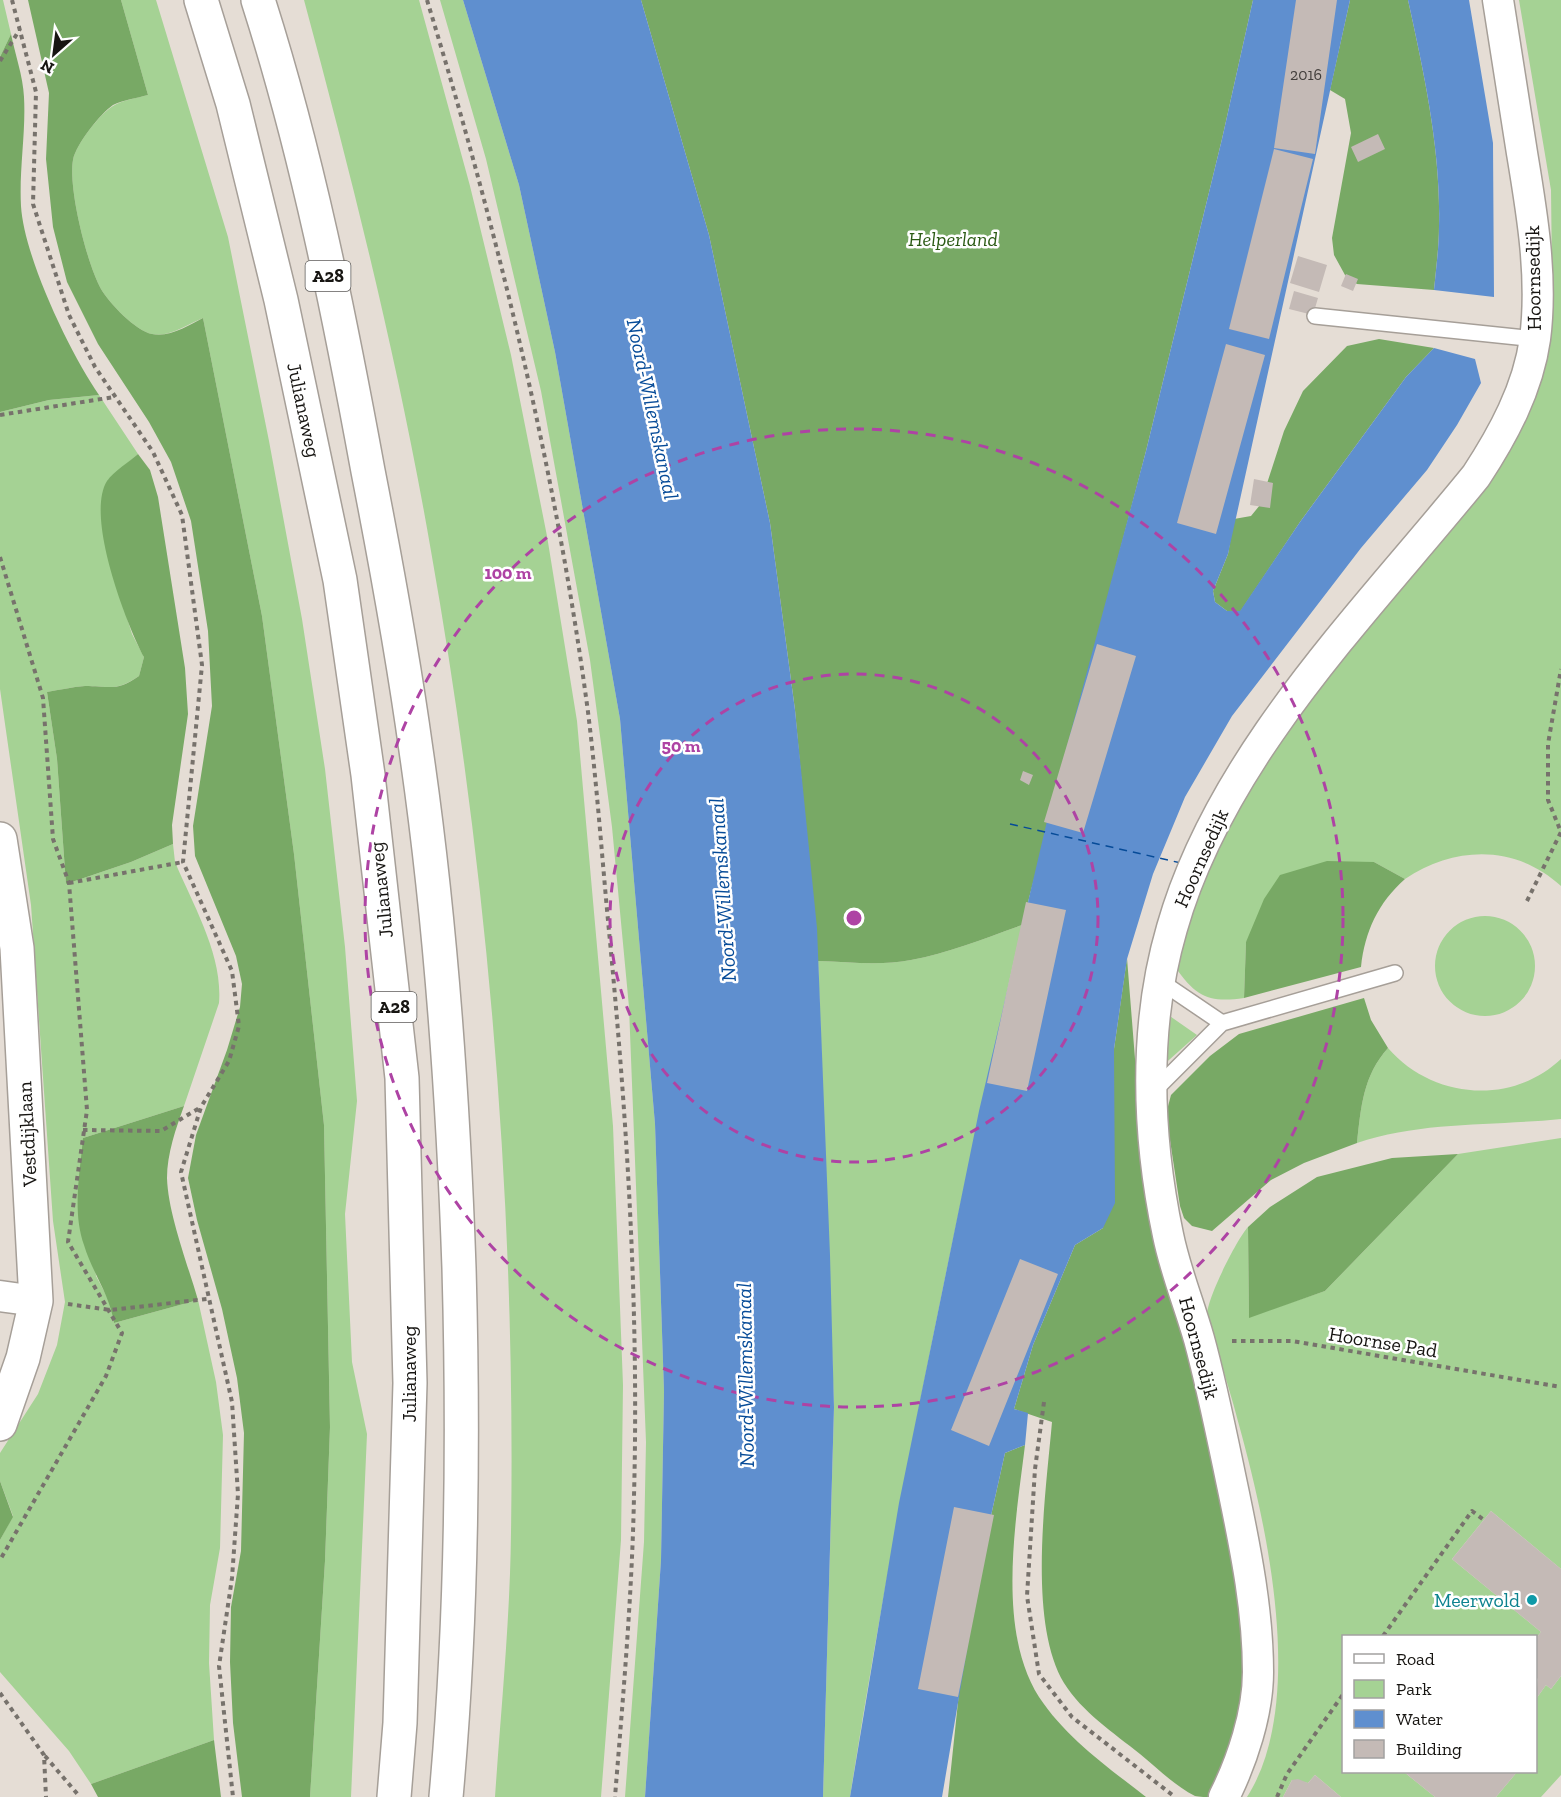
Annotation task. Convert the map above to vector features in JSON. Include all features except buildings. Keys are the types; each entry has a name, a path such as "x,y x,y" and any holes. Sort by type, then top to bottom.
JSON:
{"main road":[{"name":"Julianaweg","path":"201,0 233,104 278,288 340,580 368,776 401,1066 410,1383 400,1723 394,1797"},
{"name":"A28","path":"258,0 282,76 349,367 417,751 439,943 455,1134 462,1373 460,1569 446,1797"},
{"name":"Vestdijklaan","path":"0,839 17,948 36,1301 23,1358 0,1424"}],"street":[{"name":"Hoornsedijk","path":"1224,1797 1244,1748 1258,1674 1250,1572 1200,1341 1168,1238 1156,1166 1151,1094 1152,1031 1160,981 1182,896 1215,820 1311,675 1476,476 1509,420 1526,376 1535,339 1536,269 1531,212 1498,0"},
{"path":"0,1296 36,1301"}],"lane":[{"path":"1315,316 1535,339"},
{"path":"1151,1094 1222,1023 1395,974"},
{"path":"1160,981 1222,1023"}],"path":[{"path":"12,0 36,92 33,204 69,315 94,368 153,452 183,515 202,665 183,862 232,971 239,1026 229,1061 201,1107 181,1172 207,1299 232,1402 238,1494 232,1578 219,1666 233,1797"},
{"path":"427,0 471,143 499,250 557,528 588,712 623,1069 634,1364 634,1495 629,1623 615,1797"},
{"path":"0,61 20,29"},
{"path":"0,415 114,397"},
{"path":"0,557 43,698 53,839 69,883 87,1110 68,1242 122,1332 106,1376 0,1560"},
{"path":"1527,901 1561,832 1548,800 1548,744 1561,669"},
{"path":"69,883 183,862"},
{"path":"83,1130 160,1131 201,1107"},
{"path":"36,1301 110,1310 207,1299"},
{"name":"Hoornse Pad","path":"1200,1341 1292,1341 1561,1387"},
{"path":"1044,1402 1035,1469 1027,1596 1039,1674 1072,1717 1175,1797"},
{"path":"1384,1635 1472,1511 1484,1520"},
{"path":"0,1693 44,1755 80,1797"},
{"path":"1277,1797 1287,1774 1342,1696"},
{"path":"44,1755 46,1797"}],"green space":[{"path":"0,0 3,0 11,34 0,57"},
{"path":"28,0 121,0 148,95 113,105 95,122 75,153 72,173 73,188 80,226 90,262 101,289 116,309 138,328 152,334 165,334 203,318 262,616 294,854 324,1125 330,1427 325,1561 310,1797 242,1797 233,1723 230,1662 231,1607 241,1551 244,1433 237,1378 222,1309 197,1220 188,1178 196,1135 240,1007 242,984 236,956 195,856 193,826 212,706 208,631 191,521 171,462 149,422 98,344 67,282 53,227 46,159 49,93"},
{"path":"121,0 156,0 228,237 302,619 325,769 345,947 357,1101 345,1214 352,1362 367,1434 351,1797 310,1797 325,1561 330,1427 324,1125 294,854 262,616 203,318 172,332 158,335 138,328 116,309 101,289 90,262 73,188 73,160 89,130 113,106 148,95"},
{"path":"304,0 419,0 470,186 511,355 547,536 577,721 613,1126 623,1385 621,1540 601,1797 495,1797 509,1599 511,1410 509,1287 503,1163 483,917 451,672 405,412 374,274"},
{"path":"440,0 463,0 519,185 555,352 620,719 655,1124 664,1391 661,1560 645,1797 625,1797 644,1542 646,1442 629,1007 612,827 590,660 541,391 486,159"},
{"name":"Helperland","path":"641,0 1253,0 1222,139 1146,451 1022,925 953,949 900,962 818,961 795,710 770,523 709,235"},
{"path":"1350,0 1408,0 1425,84 1437,169 1439,234 1434,290 1357,284 1345,275 1334,255 1332,238 1351,133 1345,99 1330,90"},
{"path":"1519,0 1561,0 1561,886 1543,872 1524,863 1484,854 1444,860 1405,879 1374,862 1246,942 1244,998 1222,1000 1205,996 1190,986 1176,968 1205,867 1240,798 1347,640 1463,507 1552,274 1551,190"},
{"path":"11,34 21,73 24,97 21,206 24,227 30,251 50,304 75,355 99,395 49,400 0,412 0,57"},
{"path":"1379,339 1434,348 1406,377 1300,522 1240,612 1227,611 1215,602 1213,591 1228,554 1234,519 1251,516 1260,505 1284,431 1303,391 1347,346"},
{"path":"99,395 138,454 108,480 111,566 132,634 144,657 139,676 124,684 112,687 80,686 47,692 57,759 66,884 131,862 173,844 175,862 212,949 219,985 219,1003 184,1106 83,1138 96,1276 112,1306 114,1323 198,1300 216,1382 223,1435 220,1548 210,1605 209,1663 214,1740 91,1784 69,1751 0,1672 0,1540 13,1516 0,1481 0,1453 38,1394 57,1345 65,1302 53,1221 31,905 0,689 0,412 49,400"},
{"path":"138,454 150,470 158,497 185,668 188,714 172,825 173,844 131,862 66,884 57,759 47,692 85,686 119,686 139,676 144,657 110,569 101,518 102,497 107,481"},
{"path":"1327,861 1374,862 1405,879 1387,898 1374,918 1366,941 1361,967 1244,998 1246,942 1264,899 1280,875"},
{"path":"1485,916 1504,920 1520,931 1531,947 1535,966 1531,985 1520,1001 1504,1012 1485,1016 1466,1012 1450,1001 1439,985 1435,966 1439,947 1450,931 1466,920"},
{"path":"1022,925 974,1142 907,1469 850,1797 823,1797 834,1407 818,961 900,962 953,949"},
{"path":"1127,958 1142,1147 1162,1262 1219,1473 1246,1651 1244,1708 1213,1797 1195,1796 1173,1782 1089,1713 1064,1683 1053,1657 1042,1592 1043,1519 1052,1422 1014,1409 1033,1345 1075,1245 1103,1228 1114,1049"},
{"path":"1364,998 1371,1020 1388,1048 1368,1081 1357,1143 1304,1163 1271,1180 1212,1231 1192,1226 1184,1218 1180,1206 1166,1114 1171,1095 1210,1056 1239,1034"},
{"path":"1164,1012 1197,1035 1160,1068"},
{"path":"1388,1048 1406,1065 1427,1078 1449,1086 1472,1090 1496,1090 1519,1084 1541,1074 1561,1059 1561,1119 1432,1128 1382,1136 1357,1143 1368,1081"},
{"path":"184,1106 170,1150 167,1169 168,1192 198,1300 114,1323 109,1303 87,1255 80,1232 78,1192 83,1138"},
{"path":"1561,1138 1561,1569 1491,1511 1452,1559 1541,1632 1537,1637 1342,1635 1342,1773 1405,1773 1435,1797 1341,1797 1315,1775 1308,1783 1292,1780 1283,1797 1247,1797 1265,1758 1275,1713 1278,1665 1276,1614 1270,1562 1250,1466 1231,1395 1207,1320 1211,1297 1223,1270 1248,1227 1249,1317 1325,1291 1458,1154"},
{"path":"1458,1154 1325,1291 1249,1318 1248,1227 1270,1207 1317,1177 1392,1158"},
{"path":"1025,1445 1014,1540 1013,1607 1017,1639 1026,1670 1039,1697 1062,1726 1146,1797 948,1797 960,1683 986,1538 1005,1453"},
{"path":"0,1481 13,1517 0,1540"},
{"path":"1561,1676 1561,1775 1541,1797 1496,1797 1516,1773 1537,1773 1537,1698 1546,1685 1551,1689"},
{"path":"214,1740 221,1797 98,1797 91,1784"}],"water":[{"name":"Noord-Willemskanaal","path":"463,0 641,0 709,235 770,523 795,710 817,928 834,1407 823,1797 645,1797 661,1560 664,1391 655,1124 620,719 555,352 519,185"},
{"path":"1253,0 1350,0 1228,554 1213,591 1215,602 1227,611 1240,611 1300,522 1406,377 1434,348 1475,359 1481,383 1427,470 1361,548 1232,716 1185,797 1153,874 1127,959 1114,1049 1115,1203 1103,1228 1075,1245 1033,1345 1014,1409 1028,1413 1025,1445 1005,1453 986,1538 942,1797 850,1797 899,1503 979,1111 1047,821 1146,451 1222,139"},
{"path":"1408,0 1469,0 1493,143 1494,297 1434,290 1439,234 1437,169 1425,84"}],"ferry route":[{"path":"1010,824 1181,863"}],"place":[{"name":"Meerwold","path":"1532,1600"}]}
